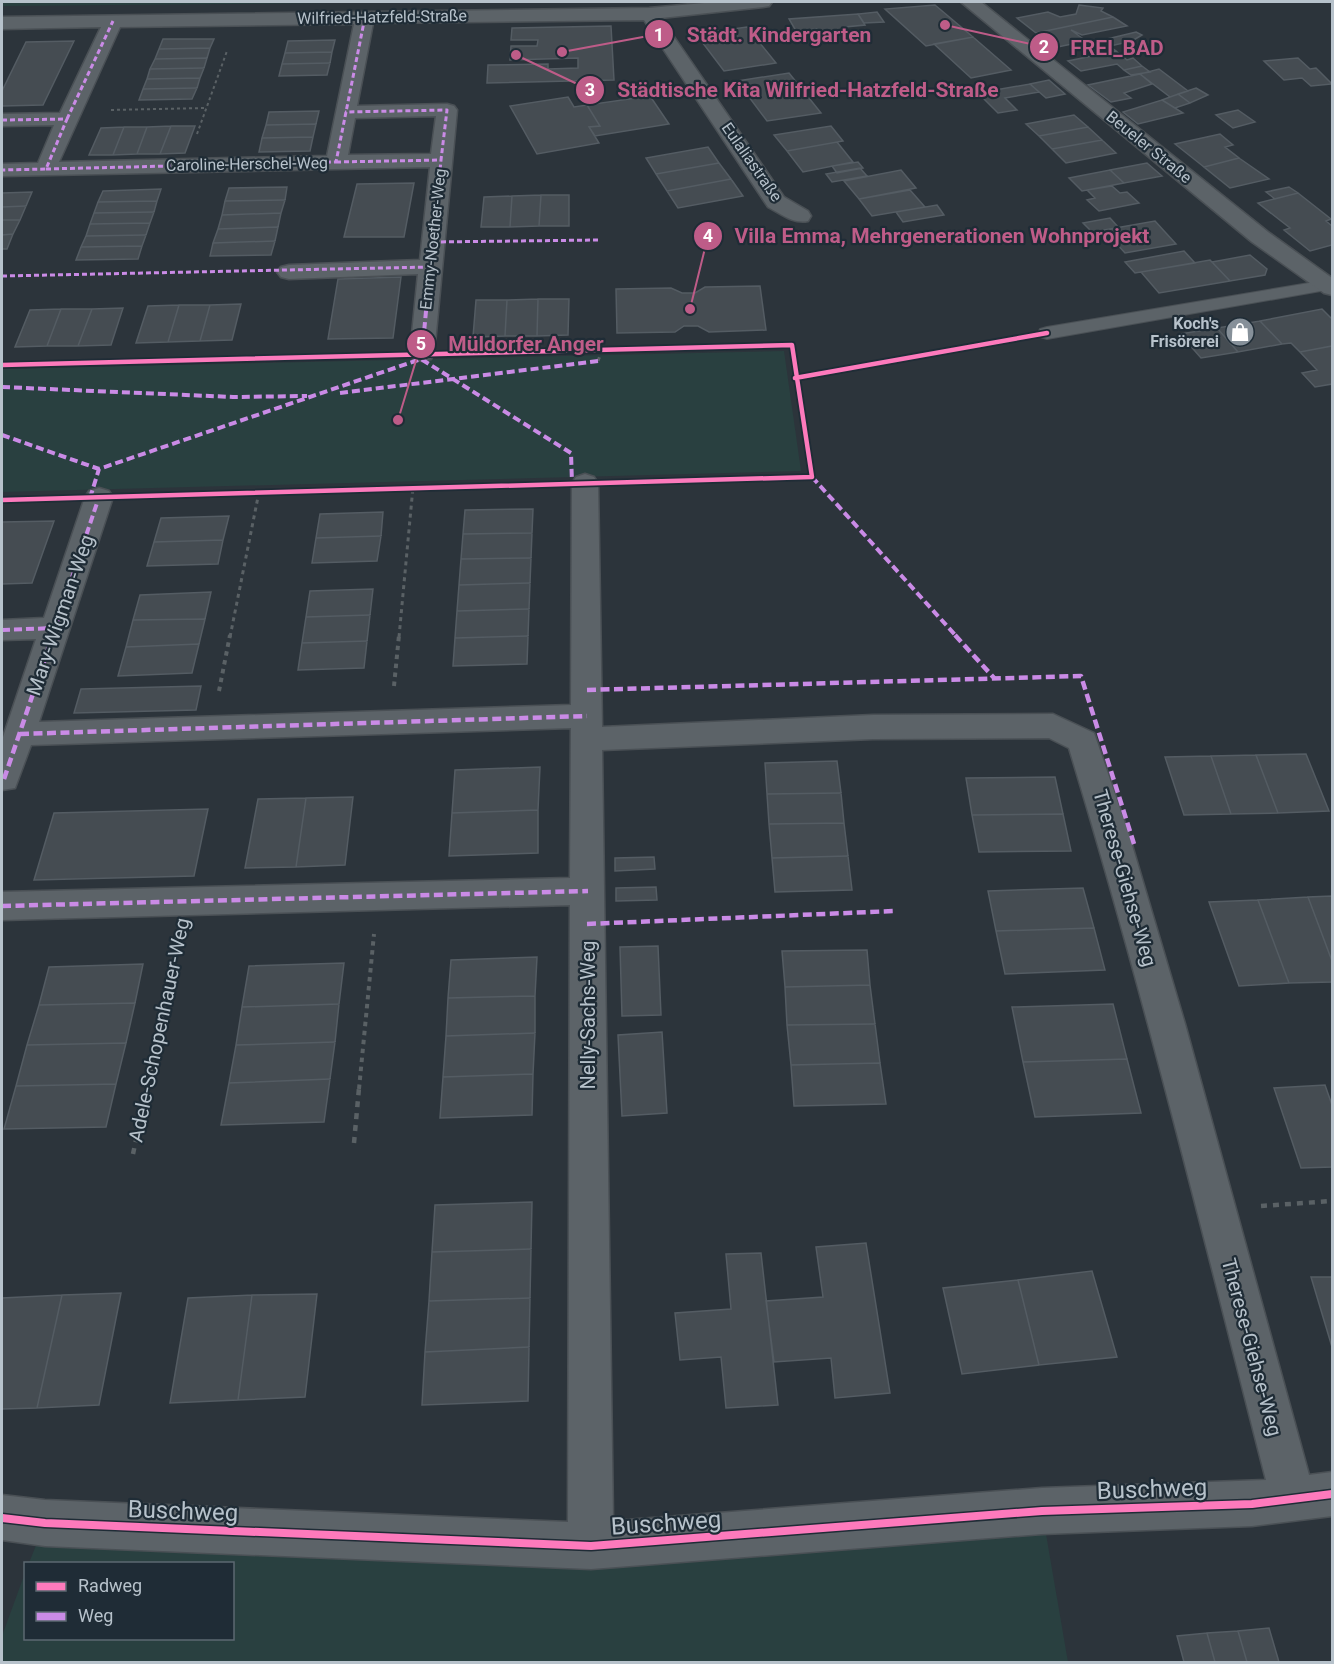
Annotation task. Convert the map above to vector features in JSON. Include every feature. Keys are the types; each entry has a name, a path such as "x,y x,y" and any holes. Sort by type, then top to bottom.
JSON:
{"street":[{"name":"Wilfried-Hatzfeld-Straße","path":"2,23 648,14 763,2"},
{"name":"Beueler Straße","path":"970,2 1260,237 1330,287"},
{"name":"Eulaliastraße","path":"648,14 700,86 776,202 800,216"},
{"name":"Caroline-Herschel-Weg","path":"2,170 336,162 365,17"},
{"path":"46,169 113,21"},
{"name":"Emmy-Noether-Weg","path":"345,112 447,110 422,354"},
{"path":"2,120 69,115"},
{"name":"Emmy-Noether-Weg","path":"336,162 441,160"},
{"path":"289,272 430,267"},
{"name":"Nelly-Sachs-Weg","path":"585,483 591,1546"},
{"name":"Mary-Wigman-Weg","path":"2,781 20,734 99,497"},
{"path":"2,630 56,628"},
{"path":"20,734 390,721 587,728"},
{"name":"Therese-Giehse-Weg","path":"587,728 1053,726 1083,741 1120,856 1194,1120 1215,1209 1313,1496"},
{"name":"Adele-Schopenhauer-Weg","path":"2,906 186,905 377,896 588,891"},
{"name":"Buschweg","path":"2,1518 45,1523 591,1546 1042,1511 1252,1504 1313,1496"}],"lane":[{"path":"1047,333 1330,287"}],"path":[{"path":"69,115 206,108 239,19"},
{"path":"598,361 601,353"},
{"path":"390,721 413,487"},
{"path":"212,727 259,492"},
{"path":"354,1143 377,896"},
{"path":"1215,1209 1332,1201"}],"green space":[{"path":"2,2 436,2 2,6"},
{"path":"784,351 801,471 2,492 2,369"},
{"path":"1042,1511 1068,1662 2,1662 2,1636 24,1576 24,1640 234,1640 234,1562 29,1562 45,1523 591,1546"}],"building":[{"path":"935,5 973,37 926,46 885,9"},
{"path":"1079,5 1103,8 1101,11 1113,17 1036,33 1017,18 1048,12 1060,17 1076,14"},
{"path":"877,12 884,22 864,23 858,14"},
{"path":"858,14 865,25 845,27 847,31 819,34 817,29 796,31 789,19"},
{"path":"1113,17 1127,26 1082,35 1071,30 1086,41 1053,48 1036,33"},
{"path":"611,26 614,80 487,83 488,65 548,64 548,69 578,68 578,58 510,60 511,46 537,46 538,40 511,40 512,28"},
{"path":"747,27 776,63 724,71 696,34"},
{"path":"1136,32 1142,35 1132,41 1106,47 1099,41"},
{"path":"973,37 1011,70 971,78 934,44"},
{"path":"163,39 214,39 210,48 159,49"},
{"path":"335,40 332,52 285,53 288,41"},
{"path":"74,41 43,105 2,106 2,91 26,42"},
{"path":"1109,46 1116,51 1093,56 1086,50"},
{"path":"210,48 207,58 155,59 159,49"},
{"path":"1116,51 1127,60 1133,58 1142,66 1124,70 1117,64 1081,71 1068,61"},
{"path":"332,52 330,63 282,64 285,53"},
{"path":"207,58 204,68 150,69 155,59"},
{"path":"1298,58 1310,69 1316,68 1332,84 1311,86 1302,78 1284,80 1264,61"},
{"path":"330,63 327,75 279,76 282,64"},
{"path":"1142,66 1150,72 1131,75 1124,70"},
{"path":"204,68 200,78 147,79 150,69"},
{"path":"1159,69 1188,91 1170,97 1140,74"},
{"path":"789,73 821,113 767,121 737,81"},
{"path":"1140,74 1152,84 1124,93 1131,98 1111,102 1088,85"},
{"path":"200,78 197,88 143,89 147,79"},
{"path":"1049,80 1065,94 1046,98 1030,84"},
{"path":"1030,84 1039,92 1005,98 1017,110 998,113 978,93"},
{"path":"197,88 192,99 139,100 143,89"},
{"path":"1196,88 1208,95 1190,103 1178,94"},
{"path":"1178,94 1190,103 1175,108 1162,100"},
{"path":"650,96 669,124 595,136 589,127 600,126 587,105"},
{"path":"568,97 574,107 587,105 600,126 589,127 599,143 537,154 510,106"},
{"path":"1162,100 1183,113 1138,124 1123,112"},
{"path":"1238,110 1255,122 1233,128 1216,115"},
{"path":"319,111 316,124 266,125 269,112"},
{"path":"1074,115 1088,127 1039,136 1026,124"},
{"path":"316,124 313,137 262,138 266,125"},
{"path":"171,126 195,126 185,153 160,154"},
{"path":"171,126 160,154 137,154 147,127"},
{"path":"831,126 843,141 787,151 774,135"},
{"path":"124,127 147,127 137,154 113,155"},
{"path":"124,127 113,155 89,155 101,128"},
{"path":"1088,127 1102,140 1052,149 1039,136"},
{"path":"1220,134 1233,145 1225,147 1239,158 1204,167 1175,144"},
{"path":"313,137 310,151 259,152 262,138"},
{"path":"1102,140 1116,153 1066,163 1052,149"},
{"path":"837,142 853,162 803,172 787,151"},
{"path":"708,147 719,163 656,174 646,158"},
{"path":"1239,158 1269,179 1230,188 1204,167"},
{"path":"858,162 863,168 837,173 832,166"},
{"path":"719,163 731,179 667,191 656,174"},
{"path":"1147,163 1162,176 1124,183 1110,170"},
{"path":"860,168 867,176 832,182 826,174"},
{"path":"901,170 916,188 859,199 844,181"},
{"path":"1110,170 1124,183 1082,191 1069,178"},
{"path":"731,179 743,196 678,208 667,191"},
{"path":"414,183 404,237 344,237 357,184"},
{"path":"1112,186 1120,193 1127,192 1139,203 1099,211 1087,200 1095,198 1087,190"},
{"path":"287,187 285,200 225,201 229,188"},
{"path":"1289,187 1298,193 1275,199 1266,192"},
{"path":"161,189 157,201 98,202 103,191"},
{"path":"910,190 925,207 872,216 859,199"},
{"path":"32,192 26,206 2,207 2,193"},
{"path":"1298,193 1331,219 1326,221 1332,226 1332,245 1310,251 1284,230 1290,228 1258,203"},
{"path":"541,195 539,226 510,227 512,196"},
{"path":"541,195 569,195 569,226 539,226"},
{"path":"512,196 510,227 481,227 484,197"},
{"path":"285,200 281,213 222,215 225,201"},
{"path":"157,201 154,212 94,213 98,202"},
{"path":"937,205 944,215 903,222 896,212"},
{"path":"26,206 20,220 2,220 2,207"},
{"path":"154,212 150,223 90,224 94,213"},
{"path":"281,213 278,227 218,229 222,215"},
{"path":"1110,218 1119,228 1092,232 1083,223"},
{"path":"2,220 20,220 13,234 2,235"},
{"path":"1155,221 1176,244 1125,253 1104,230"},
{"path":"150,223 146,235 86,236 90,224"},
{"path":"278,227 275,241 213,243 218,229"},
{"path":"13,234 7,249 2,249 2,235"},
{"path":"146,235 142,246 81,247 86,236"},
{"path":"275,241 271,255 210,256 213,243"},
{"path":"142,246 138,259 76,260 81,247"},
{"path":"1184,251 1195,263 1135,273 1125,262"},
{"path":"1250,255 1267,269 1265,275 1230,281 1212,262"},
{"path":"1210,260 1230,281 1159,293 1141,272"},
{"path":"401,277 393,338 328,339 338,279"},
{"path":"760,286 766,330 709,332 698,326 684,326 675,332 617,333 616,289 671,288 682,293 695,293 705,287"},
{"path":"538,299 569,299 568,335 537,336"},
{"path":"538,299 537,336 505,336 507,300"},
{"path":"476,300 507,300 505,336 473,337"},
{"path":"241,304 232,340 200,341 210,305"},
{"path":"179,305 168,342 136,343 148,306"},
{"path":"179,305 210,305 200,341 168,342"},
{"path":"123,308 111,345 78,346 92,309"},
{"path":"61,309 92,309 78,346 47,346"},
{"path":"61,309 47,346 15,347 30,310"},
{"path":"1322,309 1332,319 1332,346 1300,352 1291,343 1282,344 1260,321"},
{"path":"1260,321 1282,344 1238,352 1217,328"},
{"path":"1217,328 1238,352 1201,358 1180,334"},
{"path":"1332,346 1332,384 1315,387 1302,373 1317,370 1300,352"},
{"path":"533,509 532,533 463,534 465,510"},
{"path":"383,512 381,536 316,538 320,514"},
{"path":"229,516 223,540 154,542 161,518"},
{"path":"54,521 32,583 2,584 2,522"},
{"path":"532,533 531,558 461,559 463,534"},
{"path":"381,536 377,561 312,563 316,538"},
{"path":"223,540 218,564 147,566 154,542"},
{"path":"531,558 530,583 459,585 461,559"},
{"path":"530,583 529,609 457,611 459,585"},
{"path":"373,589 370,615 306,617 310,591"},
{"path":"211,592 205,619 133,620 140,595"},
{"path":"529,609 528,636 455,638 457,611"},
{"path":"370,615 367,641 302,643 306,617"},
{"path":"205,619 199,644 126,647 133,620"},
{"path":"528,636 527,664 453,666 455,638"},
{"path":"367,641 364,668 298,670 302,643"},
{"path":"199,644 192,673 118,676 126,647"},
{"path":"201,686 196,710 74,713 81,689"},
{"path":"1306,754 1329,811 1278,813 1256,755"},
{"path":"1256,755 1278,813 1231,814 1211,756"},
{"path":"1211,756 1231,814 1184,815 1165,757"},
{"path":"837,761 841,793 767,794 765,763"},
{"path":"540,767 538,810 452,813 455,770"},
{"path":"1055,777 1063,814 972,815 966,778"},
{"path":"841,793 844,823 769,824 767,794"},
{"path":"353,797 345,865 296,867 306,798"},
{"path":"306,798 296,867 245,868 258,799"},
{"path":"208,809 194,876 34,880 54,813"},
{"path":"538,810 538,853 449,856 452,813"},
{"path":"1063,814 1071,851 979,852 972,815"},
{"path":"844,823 848,856 772,858 769,824"},
{"path":"848,856 852,890 775,892 772,858"},
{"path":"654,857 655,869 615,871 615,858"},
{"path":"656,887 657,900 616,901 616,888"},
{"path":"1083,888 1094,928 996,931 988,891"},
{"path":"1332,896 1332,961 1308,897"},
{"path":"1308,897 1332,961 1332,982 1289,983 1258,900"},
{"path":"1258,900 1289,983 1239,986 1209,902"},
{"path":"1094,928 1105,970 1005,974 996,931"},
{"path":"658,946 661,1015 622,1016 620,947"},
{"path":"867,950 870,985 785,987 782,951"},
{"path":"537,957 535,996 448,998 451,960"},
{"path":"344,963 339,1004 242,1007 249,966"},
{"path":"143,964 135,1003 39,1005 49,967"},
{"path":"870,985 875,1024 787,1025 785,987"},
{"path":"535,996 535,1033 446,1036 448,998"},
{"path":"135,1003 126,1043 27,1045 39,1005"},
{"path":"339,1004 335,1042 236,1045 242,1007"},
{"path":"1113,1004 1127,1059 1023,1062 1012,1007"},
{"path":"875,1024 880,1063 791,1065 787,1025"},
{"path":"662,1032 667,1113 622,1116 618,1035"},
{"path":"535,1033 533,1074 443,1077 446,1036"},
{"path":"335,1042 330,1079 229,1083 236,1045"},
{"path":"126,1043 116,1084 16,1086 27,1045"},
{"path":"1127,1059 1141,1113 1035,1117 1023,1062"},
{"path":"880,1063 886,1104 794,1106 791,1065"},
{"path":"533,1074 532,1115 440,1118 443,1077"},
{"path":"330,1079 324,1122 221,1125 229,1083"},
{"path":"116,1084 106,1127 4,1129 16,1086"},
{"path":"1325,1085 1332,1105 1332,1167 1301,1168 1274,1088"},
{"path":"532,1202 531,1249 432,1252 435,1205"},
{"path":"866,1243 890,1393 835,1398 831,1358 774,1362 766,1301 823,1297 816,1247"},
{"path":"531,1249 530,1298 429,1301 432,1252"},
{"path":"761,1253 778,1405 726,1408 721,1357 680,1360 675,1313 731,1309 726,1254"},
{"path":"1092,1271 1117,1357 1039,1365 1018,1280"},
{"path":"1311,1277 1332,1277 1332,1347"},
{"path":"1018,1280 1039,1365 962,1374 943,1288"},
{"path":"121,1293 99,1405 37,1408 62,1295"},
{"path":"317,1294 305,1397 238,1400 252,1295"},
{"path":"62,1295 37,1408 2,1409 2,1298"},
{"path":"252,1295 238,1400 170,1403 188,1298"},
{"path":"530,1298 529,1347 425,1352 429,1301"},
{"path":"529,1347 528,1401 422,1405 425,1352"},
{"path":"1269,1628 1279,1662 1247,1662 1238,1631"},
{"path":"1238,1631 1247,1662 1215,1662 1207,1633"},
{"path":"1207,1633 1215,1662 1184,1662 1177,1636"}],"marked path":[{"path":"46,169 336,162 365,17"},
{"path":"67,119 113,21"},
{"path":"336,162 441,160 447,110 345,112"},
{"path":"2,120 67,119 46,169 2,170"},
{"path":"422,354 441,160"},
{"path":"433,242 598,240"},
{"path":"2,276 430,267"},
{"path":"2,435 99,469 421,359 571,453 572,483"},
{"path":"340,393 598,361"},
{"path":"2,387 233,397 307,396"},
{"path":"90,498 99,469"},
{"path":"812,477 995,679"},
{"path":"4,779 99,497"},
{"path":"2,630 55,628"},
{"path":"587,690 1081,676 1134,844"},
{"path":"20,734 587,716"},
{"path":"2,906 588,891"},
{"path":"587,924 894,911"}],"cycle path":[{"path":"795,378 1047,333"},
{"path":"2,365 595,352 792,345 812,477 2,500"},
{"path":"2,1518 45,1523 591,1546 1042,1511 1252,1504 1332,1494"}],"place":[{"name":"FREI_BAD","path":"945,25"},
{"name":"Städt. Kindergarten","path":"562,52"},
{"name":"Städtische Kita Wilfried-Hatzfeld-Straße","path":"516,55"},
{"name":"Villa Emma, Mehrgenerationen Wohnprojekt","path":"690,309"},
{"name":"Koch's Frisörerei","path":"1240,332"},
{"name":"Müldorfer Anger","path":"398,420"}]}
